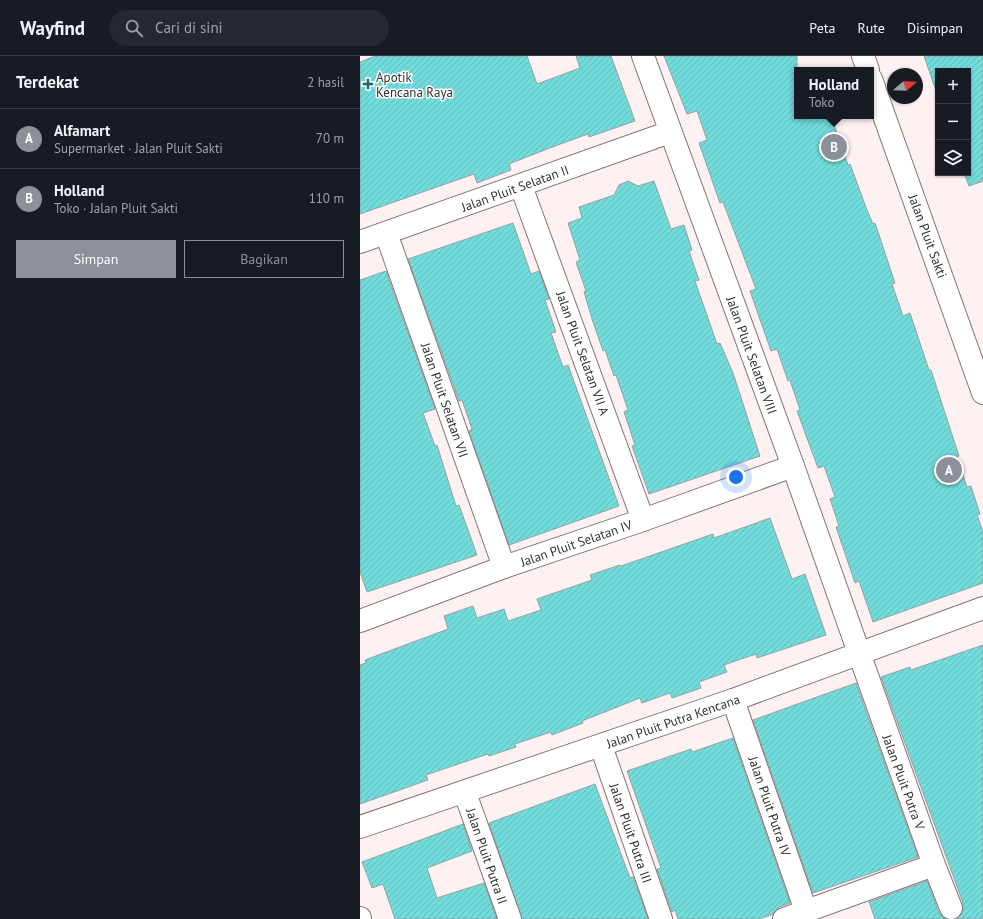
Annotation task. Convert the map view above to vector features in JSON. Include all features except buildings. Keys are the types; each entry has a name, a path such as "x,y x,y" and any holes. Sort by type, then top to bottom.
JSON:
{"street":[{"name":"Jalan Pluit Selatan VIII","path":"643,56 793,466 859,655"},
{"path":"863,56 867,67"},
{"name":"Jalan Pluit Sakti","path":"874,87 983,393"},
{"name":"Jalan Pluit Selatan II","path":"360,242 670,132"},
{"name":"Jalan Pluit Selatan VII A","path":"521,186 643,520"},
{"name":"Jalan Pluit Selatan VII","path":"386,233 504,567"},
{"name":"Jalan Pluit Selatan IV","path":"361,619 504,567 643,520 793,466"},
{"name":"Jalan Pluit Putra Kencana","path":"360,827 733,700 859,655 983,608"},
{"name":"Jalan Pluit Putra V","path":"859,655 934,865 951,908"},
{"name":"Jalan Pluit Putra IV","path":"733,700 806,911"},
{"name":"Jalan Pluit Putra III","path":"601,746 661,919"},
{"name":"Jalan Pluit Putra II","path":"465,792 510,919"},
{"path":"784,919 934,865"}],"place":[{"name":"Apotik Kencana Raya","path":"368,84"},
{"name":"Holland","path":"834,147"},
{"name":"Alfamart","path":"949,470"}]}
